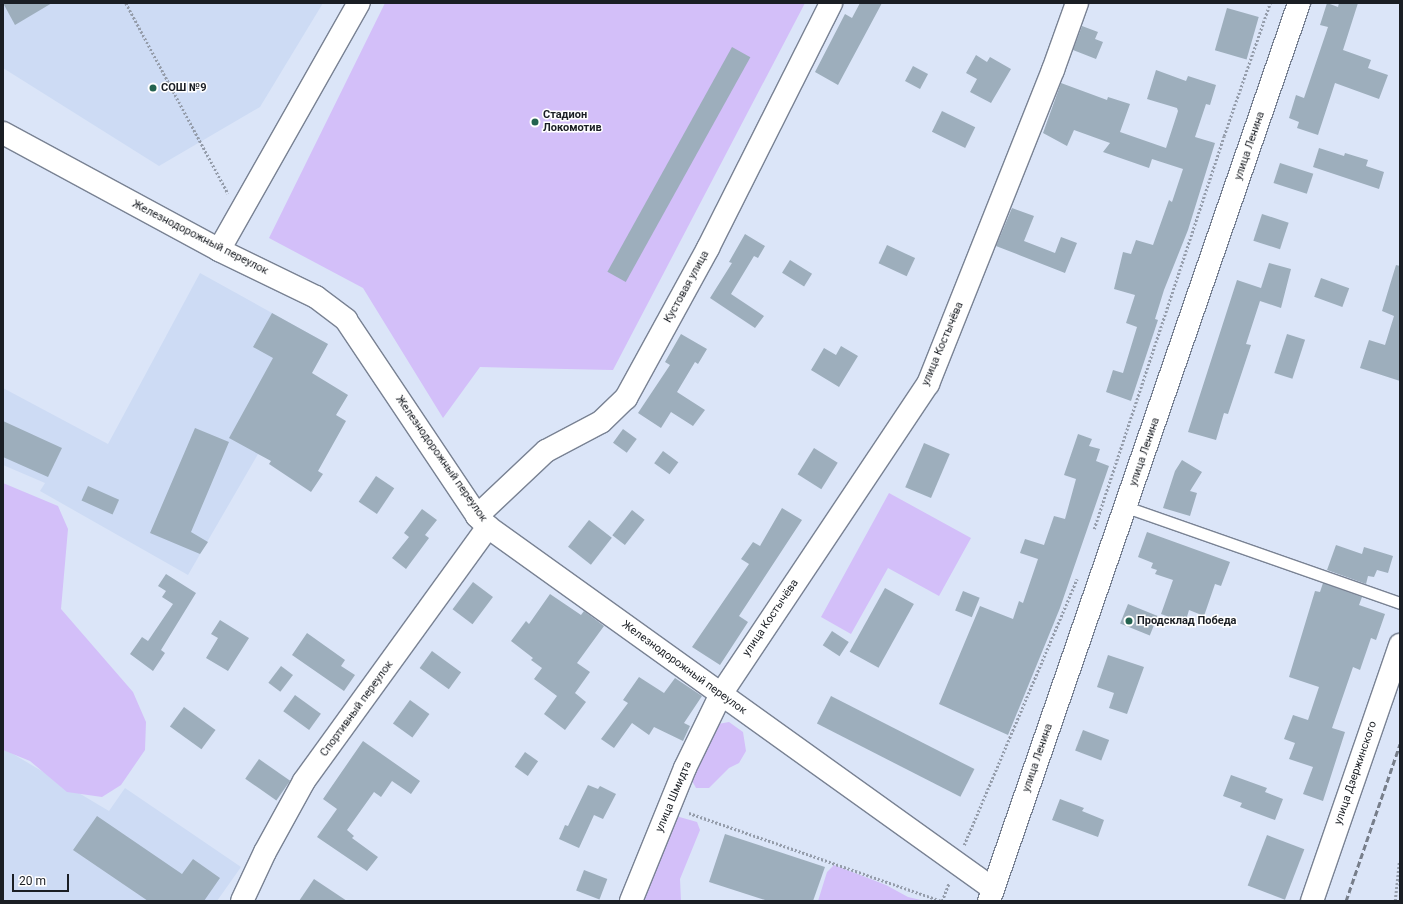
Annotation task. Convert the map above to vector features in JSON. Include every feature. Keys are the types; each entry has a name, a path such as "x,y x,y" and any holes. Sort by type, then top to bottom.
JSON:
{"street":[{"path":"219,250 359,3"},
{"name":"Кустовая улица","path":"483,522 546,451 601,422 626,398 708,248 831,3"},
{"name":"улица Костычёва","path":"721,694 928,384 1053,70 1077,3"},
{"name":"улица Ленина","path":"991,895 1299,3"},
{"name":"Железнодорожный переулок","path":"3,133 219,250 316,297 346,320 483,522 956,863 991,895"},
{"name":"Спортивный переулок","path":"242,901 265,852 304,781 483,522"},
{"name":"улица Дзержинского","path":"1312,901 1400,645"},
{"name":"улица Шмидта","path":"631,901 670,806 721,694"}],"lane":[{"path":"1126,507 1400,603"}],"path":[{"path":"126,3 240,215"},
{"path":"1092,534 1270,3"},
{"path":"670,806 941,901 1080,571"},
{"path":"1395,901 1399,862"}],"shaded area":[{"name":"СОШ №9","path":"3,3 323,3 260,107 159,166 3,68"},
{"name":"Стадион Локомотив","path":"385,3 805,3 613,370 480,367 443,418 363,288 269,238"},
{"path":"200,273 328,344 264,457 258,454 188,575 40,491 45,483 3,465 3,388 108,444"},
{"path":"3,483 58,506 68,529 61,609 133,692 146,722 145,750 121,785 102,797 67,792 30,761 3,750"},
{"path":"889,493 971,538 939,596 888,568 851,634 821,617"},
{"path":"729,722 743,732 746,751 739,763 729,768 709,788 696,788 691,779 718,724"},
{"path":"3,748 109,811 125,788 241,867 217,901 3,901"},
{"path":"676,816 697,822 700,830 680,879 681,901 639,901"},
{"path":"834,865 886,885 908,897 925,901 818,901 827,872"}],"building":[{"path":"3,3 52,3 15,25"},
{"path":"860,3 882,3 838,85 815,72 845,14 852,18"},
{"path":"1327,3 1338,7 1339,3 1358,3 1343,50 1371,60 1368,68 1388,75 1379,99 1335,83 1318,135 1297,128 1299,122 1289,118 1296,95 1304,98 1328,27 1320,25"},
{"path":"1227,8 1259,17 1247,59 1215,50"},
{"path":"1082,26 1098,32 1095,39 1103,42 1096,59 1073,50"},
{"path":"732,47 750,57 626,282 607,272"},
{"path":"976,55 987,62 990,57 1011,69 991,103 970,92 977,79 966,73"},
{"path":"913,66 928,74 920,89 905,81"},
{"path":"1156,70 1186,81 1188,76 1216,85 1210,105 1206,104 1195,137 1215,143 1188,230 1164,290 1155,319 1158,320 1131,401 1106,392 1113,370 1123,373 1137,327 1126,323 1135,295 1114,289 1123,252 1131,254 1136,240 1153,245 1169,200 1172,202 1183,169 1152,159 1149,168 1103,152 1110,143 1074,130 1067,146 1043,133 1061,83 1107,100 1108,97 1130,104 1120,132 1166,148 1178,111 1177,108 1147,99"},
{"path":"942,111 975,127 965,148 932,132"},
{"path":"1319,148 1344,156 1345,153 1368,160 1366,166 1384,172 1379,189 1313,167"},
{"path":"1280,163 1313,174 1307,194 1274,183"},
{"path":"1012,208 1034,216 1024,241 1055,253 1061,237 1077,243 1065,273 996,246"},
{"path":"1262,214 1289,223 1280,249 1253,241"},
{"path":"745,234 765,246 758,258 754,256 731,294 764,316 755,328 710,298 732,263 729,262"},
{"path":"887,245 915,258 907,276 879,263"},
{"path":"790,260 812,274 804,286 782,273"},
{"path":"1269,263 1291,269 1281,308 1260,301 1246,344 1251,345 1228,414 1224,413 1216,440 1188,432 1237,280 1261,288"},
{"path":"1396,265 1400,266 1400,381 1360,368 1369,340 1385,345 1394,316 1382,311"},
{"path":"1321,278 1349,288 1342,307 1314,297"},
{"path":"272,313 328,344 312,373 348,395 336,415 346,421 318,471 323,474 311,492 269,464 271,461 229,438 273,358 253,347"},
{"path":"681,334 707,349 698,364 695,362 677,392 705,410 693,426 671,412 661,428 638,413 670,365 665,362"},
{"path":"1287,334 1305,340 1292,379 1274,373"},
{"path":"841,346 858,356 839,387 811,370 824,348 836,355"},
{"path":"3,421 62,448 48,477 3,457"},
{"path":"195,428 229,442 191,532 208,542 200,554 150,533"},
{"path":"623,429 637,439 627,453 613,443"},
{"path":"1078,434 1092,439 1089,446 1100,449 1096,461 1109,466 1060,608 1008,735 939,704 980,606 1013,619 1019,601 1023,603 1038,559 1020,553 1025,539 1044,545 1054,516 1065,519 1076,479 1064,475"},
{"path":"924,443 950,454 931,498 905,487"},
{"path":"814,448 838,463 821,489 798,474"},
{"path":"663,451 678,462 670,474 654,463"},
{"path":"1182,460 1202,472 1190,491 1197,493 1190,516 1163,508 1175,471"},
{"path":"376,476 394,488 377,514 359,502"},
{"path":"88,486 119,500 113,514 81,501"},
{"path":"782,508 802,520 739,616 748,622 720,665 692,647 749,564 741,559 753,542 760,546"},
{"path":"422,509 437,520 425,535 429,538 406,569 392,558 409,537 404,533"},
{"path":"632,510 645,520 625,545 612,535"},
{"path":"589,520 612,538 591,565 568,547"},
{"path":"1147,532 1230,562 1221,586 1215,584 1204,616 1189,610 1186,620 1179,617 1178,620 1161,614 1173,580 1155,574 1157,570 1151,568 1153,563 1138,557"},
{"path":"1336,545 1362,554 1364,547 1393,556 1388,573 1377,570 1374,577 1368,576 1366,584 1327,570"},
{"path":"166,574 196,593 161,650 165,653 153,671 130,654 142,637 148,641 173,604 162,597 166,591 158,586"},
{"path":"473,582 493,597 473,624 453,609"},
{"path":"1323,583 1362,597 1359,605 1385,614 1376,640 1371,638 1360,670 1353,667 1332,728 1345,732 1323,801 1303,794 1313,767 1289,759 1295,743 1284,739 1293,715 1308,720 1319,687 1289,677 1315,591 1320,592"},
{"path":"885,588 914,604 878,668 850,652"},
{"path":"963,591 980,598 972,617 955,610"},
{"path":"550,594 581,615 584,611 604,626 577,663 590,672 575,693 586,702 565,730 544,714 557,696 534,679 542,668 531,660 533,658 511,641 526,621 529,624"},
{"path":"1128,604 1158,616 1150,635 1120,623"},
{"path":"220,620 249,638 228,671 206,658 218,638 211,634"},
{"path":"832,631 849,642 840,656 823,645"},
{"path":"307,633 345,660 341,666 355,675 344,691 292,655"},
{"path":"432,651 461,672 449,689 420,668"},
{"path":"1108,655 1144,667 1127,714 1109,708 1114,693 1097,687"},
{"path":"281,666 293,675 280,692 268,683"},
{"path":"639,677 664,693 675,678 702,696 684,723 690,726 683,741 654,727 649,735 632,723 614,748 601,739 628,703 623,700"},
{"path":"295,695 321,714 309,730 283,711"},
{"path":"831,696 974,769 960,797 817,724"},
{"path":"410,700 429,714 412,738 393,723"},
{"path":"184,707 216,730 201,749 170,726"},
{"path":"1083,730 1109,740 1101,761 1075,751"},
{"path":"363,741 420,781 411,794 392,781 381,797 374,792 347,830 354,836 352,838 378,857 367,871 317,837 337,809 323,799"},
{"path":"525,752 538,761 528,776 515,767"},
{"path":"259,759 290,781 276,800 245,779"},
{"path":"1231,775 1267,788 1265,792 1283,799 1275,820 1240,807 1242,803 1223,796"},
{"path":"588,785 598,789 600,786 616,794 603,819 594,815 579,848 559,839 565,825 568,826"},
{"path":"1060,799 1084,808 1082,811 1104,820 1098,837 1052,820"},
{"path":"97,816 182,874 193,859 220,878 204,901 148,901 73,850"},
{"path":"725,834 825,867 813,901 768,901 709,882"},
{"path":"1267,835 1304,849 1285,900 1248,885"},
{"path":"584,870 607,879 599,899 576,891"},
{"path":"314,879 347,901 299,901"}],"railway":[{"path":"1346,901 1400,744"}],"place":[{"name":"СОШ №9","path":"153,88"},
{"name":"Стадион Локомотив","path":"535,122"},
{"name":"Продсклад Победа","path":"1129,621"}]}
